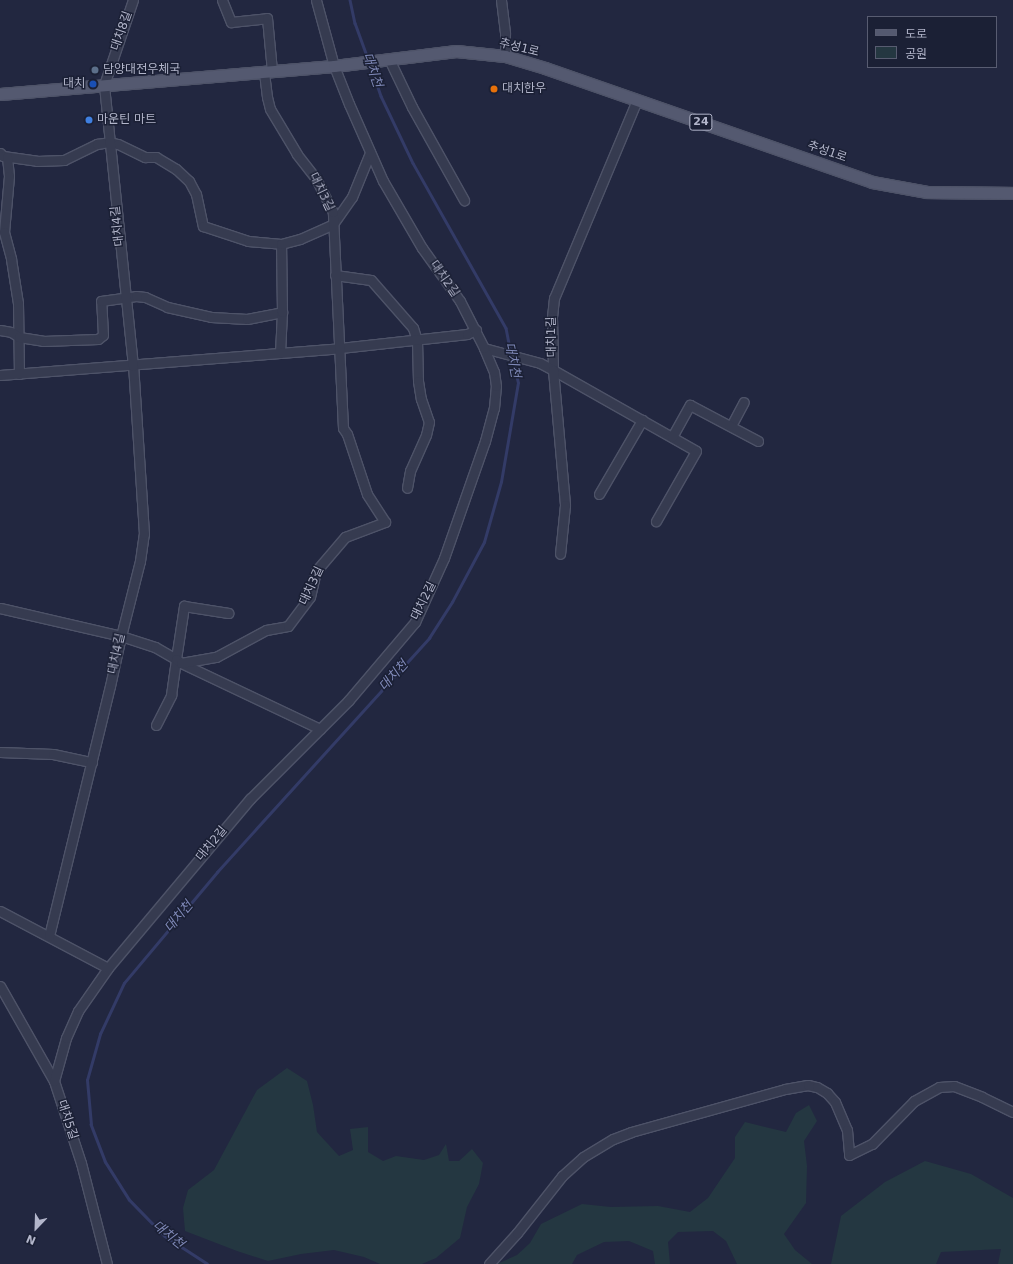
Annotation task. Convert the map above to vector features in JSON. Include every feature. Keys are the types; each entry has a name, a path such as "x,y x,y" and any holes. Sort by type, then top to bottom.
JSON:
{"main road":[{"name":"추성1로","path":"0,94 334,66 456,51 505,56 637,100 872,182 927,192 1013,193"}],"street":[{"name":"대치8길","path":"104,85 132,0"},
{"name":"대치3길","path":"179,661 216,657 266,630 288,626 310,597 316,571 345,537 385,522 367,494 347,434 343,428 333,212 317,180 297,154 270,109 267,97 267,18 231,22 222,0"},
{"path":"316,0 334,66"},
{"path":"501,0 505,34 505,56"},
{"path":"389,59 412,107 464,200"},
{"name":"대치2길","path":"54,1081 66,1038 78,1011 108,968 250,799 348,701 415,622 444,558 485,441 494,408 496,386 494,372 476,330 460,302 422,248 383,181 334,66"},
{"name":"대치4길","path":"50,936 140,561 144,534 133,366 104,85"},
{"name":"대치1길","path":"637,100 554,298 552,318 553,370 696,451 656,521"},
{"path":"19,374 19,337 16,286 4,232 9,176 4,155 37,161 64,160 96,144 109,142 118,144 145,157 156,157 176,169 189,181 196,194 203,226 248,241 280,244 300,239 333,224 352,197 370,153"},
{"path":"280,244 282,312 280,353"},
{"path":"335,275 371,280 413,328 416,340 418,381 422,404 429,422 426,435 410,471 407,488"},
{"path":"0,330 11,332 19,337 43,342 98,339 103,335 101,301 126,297 145,297 167,307 211,317 247,320 282,312"},
{"path":"0,375 133,366 340,348 467,334 476,330"},
{"path":"484,348 540,363 553,370 565,505 560,554"},
{"path":"730,426 744,402"},
{"path":"672,437 690,404 758,441"},
{"path":"599,494 642,420"},
{"path":"156,725 171,696 179,661 184,606 228,613"},
{"path":"0,608 121,636 155,647 179,661 320,729"},
{"path":"0,752 53,754 92,762"},
{"path":"0,911 50,936 108,968"},
{"name":"대치5길","path":"0,986 54,1081 81,1163 106,1259"},
{"path":"489,1264 517,1233 562,1176 583,1157 613,1139 631,1132 785,1089 808,1086 817,1087 827,1093 835,1102 847,1130 849,1155 872,1144 914,1101 939,1087 954,1086 982,1097 1013,1112"},
{"path":"106,1259 116,1264"}],"green space":[{"path":"287,1068 307,1081 313,1105 317,1132 339,1156 353,1150 350,1129 368,1127 368,1152 383,1161 396,1156 424,1160 439,1155 446,1144 449,1161 459,1161 472,1149 483,1163 479,1184 467,1207 460,1238 436,1258 422,1264 380,1264 364,1257 334,1250 301,1254 268,1261 185,1231 183,1208 188,1190 214,1170 257,1090"},
{"path":"809,1105 817,1121 804,1141 807,1166 806,1203 784,1234 795,1250 812,1264 737,1264 726,1241 713,1231 678,1232 668,1242 670,1264 655,1264 653,1251 629,1241 604,1242 577,1255 572,1264 497,1264 517,1255 530,1243 541,1224 582,1204 611,1207 658,1206 690,1212 708,1198 735,1158 735,1137 745,1122 786,1132 796,1113"},
{"path":"925,1161 971,1174 1013,1198 1013,1264 998,1264 1001,1249 941,1252 936,1264 831,1264 841,1216 885,1182"}],"waterway":[{"name":"대치천","path":"350,0 355,23 368,59"},
{"name":"대치천","path":"370,64 381,96 413,163 506,328 511,353"},
{"name":"대치천","path":"207,1264 164,1236 129,1200 105,1162 91,1125 87,1080 100,1034 124,983 217,872 429,638 452,602 484,542 501,482 518,383 512,358"}],"place":[{"name":"담양대전우체국","path":"95,70"},
{"name":"대치","path":"93,84"},
{"name":"대치한우","path":"494,89"},
{"name":"마운틴 마트","path":"89,120"}]}
